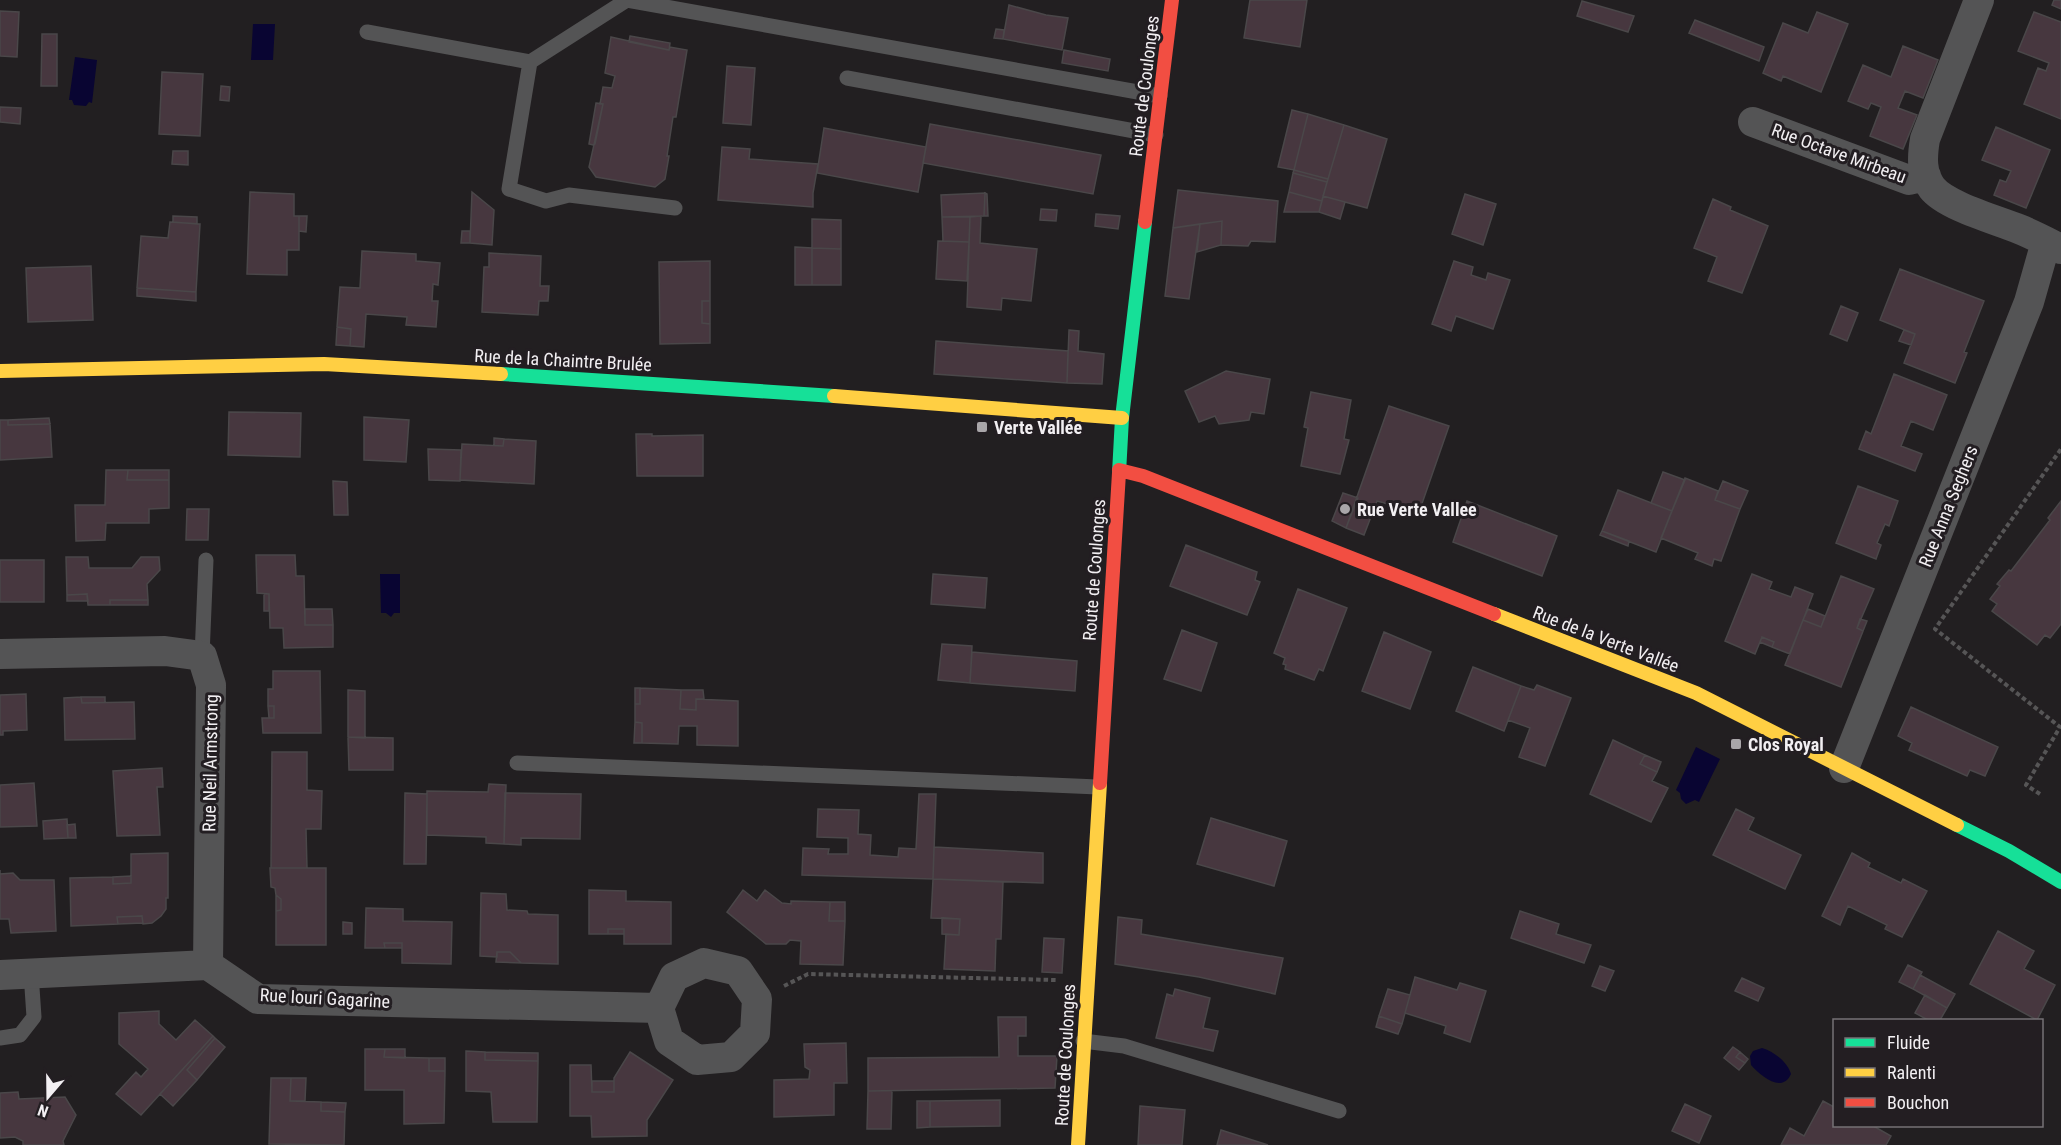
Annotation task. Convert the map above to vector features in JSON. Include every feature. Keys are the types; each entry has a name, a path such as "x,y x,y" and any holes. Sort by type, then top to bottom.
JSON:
{"street":[{"name":"Route de Coulonges","path":"1078,1145 1122,418 1172,0"},
{"path":"1979,0 1925,140 1922,160 1926,176 1933,190 1949,202 2020,229 2054,245"},
{"name":"Rue Octave Mirbeau","path":"1753,122 1909,180 1926,176"},
{"name":"Rue Anna Seghers","path":"1844,768 2029,302 2054,245"},
{"name":"Rue de la Chaintre Brulée","path":"0,371 324,364 670,384 1122,418"},
{"name":"Rue de la Verte Vallée","path":"1119,470 1143,476 1696,693 2009,851 2061,882"},
{"path":"0,654 165,651 202,656"},
{"name":"Rue Neil Armstrong","path":"202,656 210,684 208,965"},
{"path":"704,963 738,971 757,999 754,1033 731,1057 697,1060 669,1041 659,1008 674,977 704,963"},
{"path":"0,975 208,965"},
{"name":"Rue Iouri Gagarine","path":"208,965 258,999 659,1008"}],"lane":[{"path":"367,32 530,62 627,0 1160,96"},
{"path":"530,62 509,189 546,201 569,195 675,208"},
{"path":"847,78 1156,135"},
{"path":"202,656 206,560"},
{"path":"518,763 1098,788"},
{"path":"0,1038 20,1035 34,1017 31,973"},
{"path":"1083,1041 1124,1046 1339,1111"}],"path":[{"path":"2040,794 2026,785 2060,727 1935,629 2061,449"},
{"path":"757,999 808,974 1087,981"}],"shaded area":[{"path":"253,24 275,24 273,60 251,60"},
{"path":"75,57 97,60 92,103 89,102 86,106 74,105 72,100 69,100"},
{"path":"380,574 400,574 400,613 394,613 391,617 386,613 381,613"},
{"path":"1696,747 1720,759 1699,802 1695,800 1686,804 1676,790"},
{"path":"1762,1048 1775,1054 1787,1065 1791,1074 1787,1080 1782,1083 1771,1081 1751,1065 1750,1056 1753,1051"}],"building":[{"path":"1250,0 1307,0 1300,47 1244,38"},
{"path":"2054,0 2061,0 2061,9 2052,5"},
{"path":"1582,1 1634,16 1628,32 1577,16"},
{"path":"1009,5 1046,15 1068,18 1062,50 1003,39"},
{"path":"0,11 19,12 17,57 0,56"},
{"path":"1817,12 1848,24 1821,92 1783,76 1781,81 1763,73 1783,23 1808,33"},
{"path":"2034,12 2061,22 2061,119 2024,104 2038,68 2046,71 2049,63 2018,51"},
{"path":"1695,20 1764,47 1759,61 1689,33"},
{"path":"996,29 1004,30 1003,39 994,38"},
{"path":"42,34 57,34 57,86 41,86"},
{"path":"630,36 670,43 669,50 629,42"},
{"path":"611,37 669,50 670,47 687,50 676,117 673,117 665,179 655,187 596,177 589,167 603,104 600,104 603,87 612,88 615,76 605,73"},
{"path":"1903,46 1938,60 1923,98 1905,91 1898,108 1917,115 1903,149 1870,136 1881,107 1871,103 1868,109 1848,101 1863,65 1891,77"},
{"path":"1064,50 1110,59 1108,71 1062,63"},
{"path":"727,66 755,68 751,125 723,123"},
{"path":"162,72 203,74 200,136 159,134"},
{"path":"221,86 230,87 229,101 220,100"},
{"path":"596,103 603,104 593,145 589,144"},
{"path":"0,107 21,108 20,124 0,122"},
{"path":"1292,110 1308,114 1294,170 1278,167"},
{"path":"1308,114 1344,125 1328,179 1294,170"},
{"path":"930,124 1101,155 1093,194 923,163"},
{"path":"1344,125 1387,139 1367,208 1323,196"},
{"path":"1996,127 2050,150 2026,208 1994,195 2000,180 2006,182 2011,171 1982,160"},
{"path":"824,128 926,147 918,192 817,173"},
{"path":"722,147 750,149 749,159 818,164 813,207 718,200"},
{"path":"173,151 188,151 188,165 172,164"},
{"path":"1294,170 1328,179 1327,182 1293,173"},
{"path":"1293,173 1327,182 1322,201 1289,192"},
{"path":"1178,190 1278,201 1275,242 1251,241 1248,246 1221,245 1222,221 1173,228"},
{"path":"250,192 294,194 294,216 299,216 299,250 287,250 287,275 247,274"},
{"path":"472,192 494,210 492,245 470,243"},
{"path":"1289,192 1322,201 1319,212 1284,212"},
{"path":"985,193 984,216 942,217 941,195"},
{"path":"985,193 987,194 988,216 984,216"},
{"path":"1465,194 1496,204 1483,245 1452,234"},
{"path":"1323,196 1345,202 1340,219 1319,212"},
{"path":"1713,199 1731,207 1730,210 1768,226 1742,293 1708,281 1717,257 1694,248"},
{"path":"1041,209 1057,210 1056,221 1040,220"},
{"path":"1096,214 1120,216 1118,229 1095,226"},
{"path":"173,216 197,217 197,224 173,222"},
{"path":"299,216 307,216 306,232 299,231"},
{"path":"981,216 980,243 1037,249 1031,301 1002,298 1001,310 967,307 970,217"},
{"path":"942,217 970,217 969,242 943,241"},
{"path":"812,219 841,220 841,249 812,248"},
{"path":"1222,221 1221,245 1197,252 1200,224"},
{"path":"170,222 200,224 196,292 137,288 141,236 168,238"},
{"path":"1200,224 1189,299 1165,296 1173,228"},
{"path":"462,231 470,231 470,243 461,243"},
{"path":"938,241 969,242 967,281 936,279"},
{"path":"795,247 812,248 812,285 795,285"},
{"path":"812,248 841,249 841,285 812,285"},
{"path":"362,251 416,254 416,261 440,263 438,285 433,284 432,301 438,301 436,327 406,325 407,317 366,314 364,347 350,346 351,329 337,327 340,287 360,288"},
{"path":"489,253 541,256 540,286 549,286 548,301 539,301 538,315 482,312 484,267 489,267"},
{"path":"710,261 710,301 702,301 702,323 710,324 710,343 660,344 659,262"},
{"path":"1454,261 1473,267 1471,275 1486,280 1488,273 1510,280 1493,329 1456,316 1451,331 1432,324"},
{"path":"91,266 93,320 28,322 26,268"},
{"path":"1900,269 1984,301 1964,352 1967,353 1955,383 1904,363 1915,334 1880,320"},
{"path":"137,288 196,292 196,301 137,296"},
{"path":"702,301 710,301 710,324 702,323"},
{"path":"1841,306 1858,313 1847,341 1830,334"},
{"path":"337,327 351,329 350,346 336,345"},
{"path":"1069,330 1079,331 1078,351 1104,354 1102,384 1067,383"},
{"path":"1904,330 1915,334 1911,345 1899,341"},
{"path":"936,341 1068,351 1067,383 934,374"},
{"path":"1226,371 1270,379 1264,414 1251,412 1249,420 1219,424 1215,416 1199,422 1185,391"},
{"path":"1894,374 1947,395 1933,430 1911,421 1901,446 1922,454 1915,471 1859,449 1866,431 1871,434"},
{"path":"1311,392 1351,400 1344,439 1349,440 1340,474 1301,466 1308,428 1304,427"},
{"path":"1389,406 1449,426 1418,515 1399,509 1400,505 1389,501 1388,504 1377,501 1364,535 1346,528"},
{"path":"229,412 301,413 300,457 228,455"},
{"path":"364,417 409,420 406,462 364,460"},
{"path":"49,418 50,424 8,425 8,420"},
{"path":"0,420 8,420 8,425 50,424 52,457 0,460"},
{"path":"636,434 703,435 703,476 637,476"},
{"path":"494,438 504,439 503,446 494,446"},
{"path":"504,439 536,441 534,484 460,480 462,444 503,446"},
{"path":"428,449 461,450 460,481 429,480"},
{"path":"106,470 128,470 127,480 169,480 169,508 149,509 149,523 106,523 105,540 76,541 75,505 105,505"},
{"path":"128,470 169,470 169,480 127,480"},
{"path":"1663,472 1685,480 1672,511 1651,503"},
{"path":"1685,478 1718,491 1715,500 1740,509 1721,561 1714,559 1712,566 1695,559 1698,553 1661,538"},
{"path":"333,481 347,482 348,515 334,515"},
{"path":"1723,481 1748,491 1740,509 1715,500"},
{"path":"1858,486 1898,501 1889,526 1885,524 1877,543 1881,545 1876,559 1836,543"},
{"path":"1618,490 1672,511 1656,552 1602,531"},
{"name":"Rue Verte Vallee","path":"1343,493 1358,498 1346,528 1332,521"},
{"path":"1467,501 1557,536 1542,576 1453,542"},
{"path":"2061,501 2061,624 2050,638 2045,635 2037,645 1992,611 1997,604 1990,599 2000,586 1997,584 2009,570 2011,571 2050,520 2048,518"},
{"path":"187,509 209,509 208,540 186,540"},
{"path":"1602,531 1629,541 1628,546 1600,535"},
{"path":"1186,545 1257,572 1255,580 1260,582 1247,615 1170,586"},
{"path":"256,555 295,555 296,576 304,576 305,625 333,625 333,647 284,648 283,628 270,628 269,594 257,593"},
{"path":"66,557 88,557 89,568 132,568 141,557 159,557 160,570 147,584 148,600 110,600 110,605 88,605 87,594 67,595"},
{"path":"0,560 44,560 44,602 0,602"},
{"path":"933,574 987,578 985,608 931,604"},
{"path":"1752,574 1772,582 1769,589 1791,597 1795,587 1813,594 1790,654 1772,647 1774,642 1762,637 1755,654 1725,641"},
{"path":"1841,576 1874,589 1857,628 1863,631 1841,687 1785,665 1803,620 1821,627"},
{"path":"1298,589 1347,608 1323,671 1319,669 1314,680 1285,669 1286,665 1283,664 1285,658 1274,653"},
{"path":"87,594 88,601 67,601 67,595"},
{"path":"264,594 269,594 269,611 264,611"},
{"path":"110,600 148,600 148,605 110,605"},
{"path":"305,609 332,609 333,625 305,625"},
{"path":"1808,609 1825,616 1821,627 1803,620"},
{"path":"1860,619 1867,621 1863,631 1857,628"},
{"path":"1182,630 1217,643 1201,691 1164,679"},
{"path":"1384,632 1431,652 1410,709 1362,691"},
{"path":"1762,637 1774,642 1772,647 1760,642"},
{"path":"942,644 972,646 970,683 938,680"},
{"path":"972,652 1077,661 1075,691 970,683"},
{"path":"1473,667 1521,686 1504,731 1456,711"},
{"path":"273,671 320,671 321,733 263,733 262,718 274,718 274,706 268,706 268,689 273,689"},
{"path":"1537,685 1571,698 1545,766 1519,757 1530,728 1508,720 1521,686 1534,690"},
{"path":"635,688 640,688 640,704 635,704"},
{"path":"640,688 681,690 680,709 696,710 696,699 738,701 738,746 697,745 697,726 679,726 678,744 642,743 642,723 635,722 635,704 640,704"},
{"path":"348,690 365,691 365,738 348,737"},
{"path":"681,690 703,690 704,699 696,699 696,710 680,709"},
{"path":"26,694 27,730 3,731 3,735 0,735 0,695"},
{"path":"81,697 105,697 105,703 82,703"},
{"path":"81,697 82,703 134,702 135,739 65,740 64,698"},
{"path":"268,706 274,706 274,718 269,718"},
{"path":"1911,707 1998,747 1985,776 1970,770 1967,776 1909,750 1912,743 1898,736"},
{"path":"635,722 642,723 642,743 634,743"},
{"path":"348,737 393,738 393,770 349,770"},
{"path":"1613,740 1645,755 1640,764 1657,772 1652,781 1668,788 1651,822 1590,794"},
{"path":"272,752 307,752 307,790 322,791 321,829 306,829 307,868 271,868"},
{"path":"1645,755 1661,762 1657,772 1640,764"},
{"path":"162,768 163,787 157,787 160,835 117,836 113,771"},
{"path":"34,783 37,826 0,827 0,785"},
{"path":"489,784 506,785 504,844 486,843 486,837 427,835 427,791 488,792"},
{"path":"405,793 427,794 426,864 404,864"},
{"path":"505,793 581,794 580,839 521,838 521,845 504,844"},
{"path":"919,794 936,794 933,879 802,875 803,848 829,849 828,854 848,854 848,838 817,837 818,809 859,810 858,834 871,835 870,855 898,857 899,848 916,849"},
{"path":"1736,809 1754,818 1748,830 1801,855 1785,889 1713,855"},
{"path":"1211,818 1287,841 1274,886 1197,864"},
{"path":"67,819 68,838 44,839 43,821"},
{"path":"75,824 76,838 68,838 67,825"},
{"path":"934,847 1043,853 1043,883 933,879"},
{"path":"168,853 166,909 152,923 143,924 142,916 117,917 118,924 71,926 70,878 113,877 113,884 131,883 131,854"},
{"path":"1852,853 1870,863 1868,867 1901,883 1903,879 1927,891 1902,937 1885,929 1887,925 1848,906 1840,925 1822,916"},
{"path":"270,868 326,868 326,945 276,945 276,911 281,910 281,899 276,895 275,888 271,887"},
{"path":"13,873 20,880 54,880 56,931 11,933 9,919 0,919 0,874"},
{"path":"131,876 131,883 113,884 113,877"},
{"path":"933,879 1003,882 1001,939 996,939 995,971 944,969 946,934 959,935 960,919 931,918"},
{"path":"589,890 626,891 626,901 671,902 671,944 624,944 624,929 608,929 608,934 589,934"},
{"path":"743,890 757,901 765,890 782,903 791,904 791,901 830,902 829,921 845,921 843,965 800,964 801,941 790,940 786,944 766,944 727,912"},
{"path":"481,893 506,894 507,910 527,911 528,914 558,915 558,964 521,963 510,952 497,952 497,957 480,956"},
{"path":"276,895 281,899 281,910 276,911"},
{"path":"830,902 845,902 845,921 829,921"},
{"path":"366,908 403,909 403,921 452,922 451,964 402,963 402,943 384,943 385,948 365,948"},
{"path":"1520,911 1559,924 1556,934 1591,945 1584,963 1511,938"},
{"path":"142,916 143,923 118,924 117,917"},
{"path":"1118,917 1142,920 1141,934 1283,958 1275,994 1199,977 1115,964"},
{"path":"942,918 960,919 959,935 942,934"},
{"path":"343,922 352,923 352,934 343,934"},
{"path":"608,929 624,929 624,934 608,934"},
{"path":"1998,931 2034,951 2024,969 2055,985 2038,1019 2035,1019 1970,984"},
{"path":"1044,938 1064,939 1062,973 1042,972"},
{"path":"384,943 402,943 402,948 385,948"},
{"path":"497,952 510,952 521,963 496,962"},
{"path":"1908,965 1922,972 1913,989 1899,982"},
{"path":"1600,966 1614,971 1605,991 1592,986"},
{"path":"1920,975 1955,994 1947,1008 1913,989"},
{"path":"1415,977 1457,990 1460,983 1486,991 1470,1042 1444,1033 1446,1026 1405,1013"},
{"path":"1742,978 1764,988 1758,1001 1735,991"},
{"path":"1175,989 1210,998 1203,1028 1218,1031 1213,1051 1156,1038 1167,994 1173,996"},
{"path":"1388,989 1410,995 1402,1024 1379,1016"},
{"path":"1925,995 1947,1008 1941,1019 1926,1019 1915,1013"},
{"path":"159,1011 159,1024 176,1040 195,1020 213,1036 141,1115 116,1094 136,1072 141,1077 148,1069 119,1044 119,1013"},
{"path":"1379,1016 1402,1024 1398,1034 1376,1027"},
{"path":"998,1017 1026,1017 1026,1036 1018,1036 1018,1056 1057,1056 1055,1088 868,1091 868,1058 999,1057"},
{"path":"213,1036 215,1038 187,1070 197,1080 173,1106 160,1094"},
{"path":"215,1038 225,1047 197,1080 187,1070"},
{"path":"846,1043 847,1083 834,1083 834,1115 774,1117 774,1080 809,1079 810,1070 805,1067 804,1044"},
{"path":"1733,1047 1740,1052 1736,1057 1745,1063 1739,1070 1724,1058"},
{"path":"365,1049 385,1049 384,1057 429,1058 429,1071 445,1071 444,1123 404,1124 404,1090 365,1090"},
{"path":"385,1049 405,1049 405,1058 384,1057"},
{"path":"466,1051 485,1052 485,1060 538,1061 537,1122 493,1122 491,1092 466,1091"},
{"path":"485,1052 538,1053 538,1061 485,1060"},
{"path":"630,1052 673,1080 647,1120 647,1136 592,1137 591,1116 570,1116 570,1065 591,1065 592,1092 614,1092 614,1078"},
{"path":"1740,1052 1748,1059 1745,1063 1736,1057"},
{"path":"429,1058 445,1058 445,1071 429,1071"},
{"path":"271,1078 291,1078 290,1101 321,1102 321,1111 345,1112 344,1145 269,1144"},
{"path":"291,1078 306,1078 305,1101 290,1101"},
{"path":"592,1081 614,1081 614,1092 592,1092"},
{"path":"868,1091 892,1091 891,1129 867,1129"},
{"path":"18,1092 19,1099 65,1097 76,1115 63,1141 64,1145 23,1145 23,1141 15,1137 0,1138 0,1093"},
{"path":"1000,1100 1000,1126 930,1127 930,1101"},
{"path":"917,1101 930,1101 930,1127 917,1128"},
{"path":"1823,1101 1833,1106 1833,1127 1875,1127 1891,1136 1886,1145 1781,1145 1790,1128 1804,1136"},
{"path":"321,1102 346,1103 345,1112 321,1111"},
{"path":"1685,1104 1711,1116 1699,1143 1672,1131"},
{"path":"1140,1106 1185,1110 1182,1145 1138,1145"},
{"path":"1221,1130 1268,1145 1217,1145"}],"traffic: fast":[{"path":"1119,473 1122,418 1145,222"},
{"path":"501,374 834,396"},
{"path":"1957,825 2009,851 2061,882"}],"traffic: slow":[{"path":"0,371 324,364 501,374"},
{"path":"834,396 1122,418"},
{"path":"1494,614 1696,693 1957,825"},
{"path":"1078,1145 1100,783"}],"traffic: jam":[{"path":"1145,222 1172,0"},
{"path":"1119,470 1143,476 1494,614"},
{"path":"1100,783 1119,473"}],"place":[{"name":"Verte Vallée","path":"982,427"},
{"name":"Rue Verte Vallee","path":"1345,509"},
{"name":"Clos Royal","path":"1736,744"}]}
